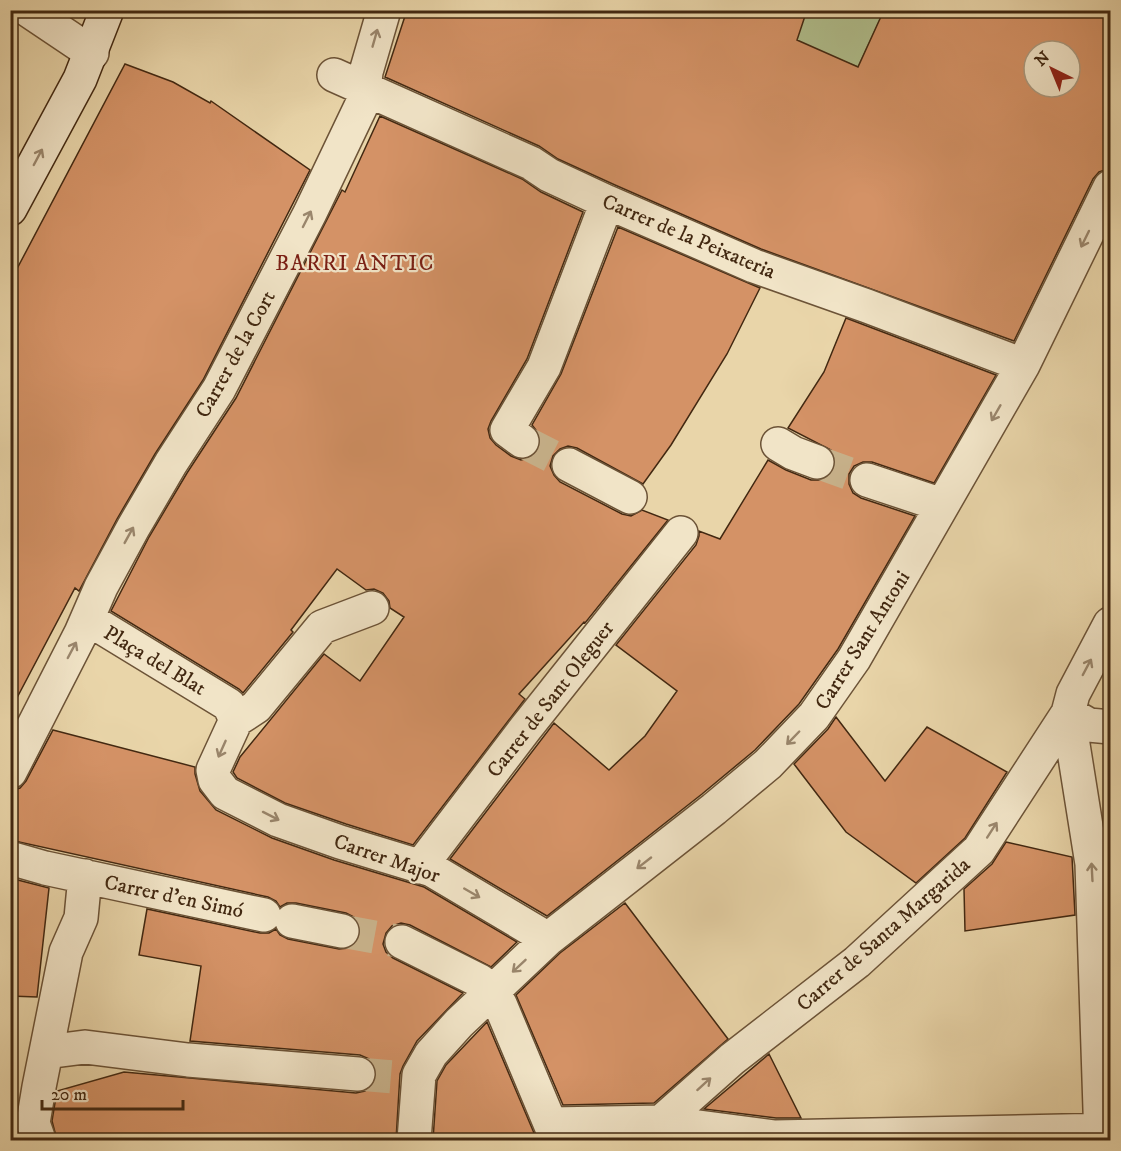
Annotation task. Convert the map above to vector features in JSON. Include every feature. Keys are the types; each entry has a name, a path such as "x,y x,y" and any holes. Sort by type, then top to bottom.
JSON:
{"street":[{"path":"28,10 92,53"},
{"path":"10,209 80,79 107,10"},
{"name":"Carrer de la Cort","path":"88,619 95,598 133,528 219,389 327,179 363,102 366,72 384,10"},
{"name":"Carrer de la Peixateria","path":"334,75 531,163 549,175 736,259 784,286 1023,365"},
{"name":"Carrer Sant Antoni","path":"414,1140 411,1080 419,1075 431,1054 489,993 548,939 768,764 814,716 854,659 1023,365 1110,187"},
{"path":"514,435 544,367 607,202"},
{"path":"778,444 817,462"},
{"path":"569,465 630,497"},
{"path":"867,480 942,505"},
{"name":"Carrer de Sant Oleguer","path":"422,864 525,729 681,533"},
{"path":"246,713 322,627 372,608"},
{"name":"Plaça del Blat","path":"10,772 88,619 229,705 246,713"},
{"path":"402,942 480,981 500,1004 554,1132 661,1122 775,1137 1104,1134 1102,912 1068,713 1073,694 1110,624"},
{"name":"Carrer Major","path":"246,713 213,770 220,788 278,820 422,864 548,939"},
{"path":"1068,713 1089,725 1110,727"},
{"name":"Carrer de Santa Margarida","path":"661,1122 732,1059 857,962 979,850 1068,713"},
{"name":"Carrer d'en Simó","path":"10,858 342,931"},
{"path":"39,1140 33,1123 66,952 81,918 85,876"},
{"path":"46,1052 85,1047 188,1060 358,1074"}],"green space":[{"path":"807,10 884,11 858,67 780,36"}],"building":[{"path":"407,10 807,10 797,40 858,67 884,10 1110,10 1110,159 1105,170 1099,172 1093,179 1014,341 761,249 558,159 539,146 385,77"},
{"path":"125,64 173,82 210,103 211,101 310,170 203,380 155,454 79,591 75,588 10,711 10,282"},
{"path":"380,116 522,179 541,192 583,212 527,359 488,429 490,438 511,456 521,460 537,452 541,442 539,434 532,425 561,374 618,227 760,288 727,354 671,445 643,484 577,448 568,446 560,449 553,456 550,466 560,482 622,514 631,516 642,510 668,520 585,623 519,694 525,699 413,845 285,803 237,778 233,772 240,757 324,654 360,681 404,617 390,608 389,601 383,593 374,589 366,590 337,569 291,630 293,632 243,693 111,611 149,537 236,398 342,190 345,192"},
{"path":"846,318 996,375 934,483 872,462 863,462 854,466 849,474 849,484 853,493 861,498 915,516 838,649 799,704 755,750 547,916 450,859 554,723 609,770 645,736 677,691 616,645 696,545 699,531 720,539 768,460 811,480 821,480 829,476 834,469 836,460 831,450 788,428 824,372"},
{"path":"836,717 885,781 927,727 1007,772 965,838 916,883 846,832 794,764 828,729"},
{"path":"53,730 195,767 200,791 216,810 272,838 334,860 424,887 517,942 491,967 410,925 401,923 392,926 386,933 383,944 386,952 393,958 463,993 417,1041 403,1066 400,1074 396,1140 57,1140 52,1121 57,1091 124,1072 356,1093 365,1091 373,1085 377,1075 375,1065 360,1055 190,1041 201,966 139,955 147,909 260,933 269,933 276,929 280,935 288,939 339,949 349,948 356,943 360,934 360,924 346,913 296,903 287,903 280,907 276,901 268,897 10,840 10,791 20,788 26,781"},
{"path":"1006,842 1072,857 1075,915 965,931 964,889 992,864"},
{"path":"10,878 49,888 37,997 10,996"},
{"path":"625,903 728,1039 654,1103 563,1105 516,995 560,953"},
{"path":"487,1022 537,1140 433,1140 437,1081 446,1065"},
{"path":"769,1054 801,1118 776,1118 704,1109"},
{"path":"17,1103 14,1120 19,1140 10,1140 10,1105"}],"tunnel":[{"path":"522,441 569,465"},
{"path":"817,462 867,480"},
{"path":"342,931 402,942"},
{"path":"358,1074 406,1078"}],"district":[{"name":"BARRI ANTIC","path":"355,262"}]}
